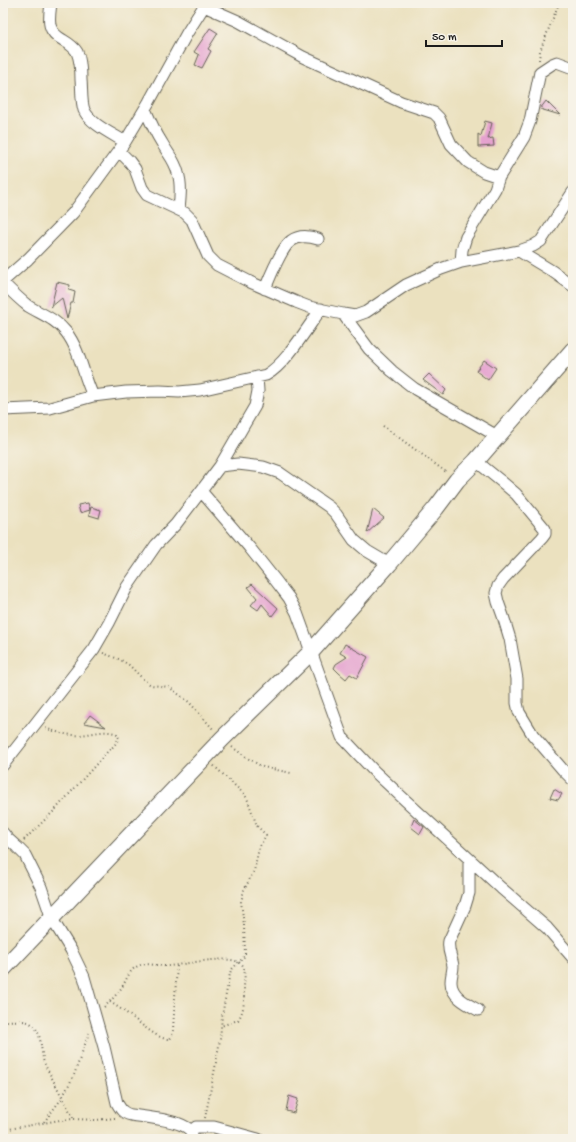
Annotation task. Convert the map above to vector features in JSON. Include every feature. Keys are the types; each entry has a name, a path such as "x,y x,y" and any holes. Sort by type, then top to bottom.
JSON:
{"street":[{"path":"51,3 51,31 68,43 77,52 81,70 84,110 91,120 122,146 129,161 135,169 142,188 147,195 185,213 192,220 208,256 217,265 265,289 309,307 355,316 366,312 406,285 441,269 461,262 519,251 533,246 541,241 573,192"},
{"path":"93,396 88,386 76,348 64,330 54,320 39,313 26,304 3,282 48,240 73,213 122,146 205,4 238,20 303,57 401,102 434,113 439,118 451,144 468,162 484,172 499,177"},
{"path":"461,262 462,250 466,237 496,189 499,177 524,137 530,122 540,72 557,62 573,68"},
{"path":"145,109 154,130 173,159 179,174 179,210"},
{"path":"265,289 280,257 290,242 310,236 318,239"},
{"path":"519,251 573,286"},
{"path":"3,410 50,408 93,396 126,392 179,392 200,390 266,375 273,371 289,352 321,309"},
{"path":"343,314 369,349 392,371 415,389 497,436"},
{"path":"3,969 222,739 311,652 389,564 436,508 457,480 476,461 573,350"},
{"path":"3,765 94,650 109,624 127,587 135,575 156,545 176,524 220,466 255,406 258,390 257,377"},
{"path":"476,461 516,494 545,529 545,534 542,538 503,579 498,586 496,593 510,639 517,679 517,703 519,712 533,734 573,780"},
{"path":"220,466 238,464 263,467 280,473 329,507 336,514 354,540 367,551 389,564"},
{"path":"201,491 249,547 289,598 297,613 342,737 374,771 547,928 573,958"},
{"path":"3,833 25,855 41,887 52,919 71,950 84,977 120,1110 131,1115 178,1123 189,1129 192,1135"},
{"path":"469,858 469,893 465,906 448,944 453,966 450,980 453,992 478,1010"},
{"path":"192,1135 196,1127 214,1127 218,1134 258,1139"}],"path":[{"path":"540,72 538,59 540,51 558,3"},
{"path":"383,426 457,480"},
{"path":"94,650 121,660 129,665 145,681 152,684 169,687 189,702 222,739 249,759 263,767 291,773"},
{"path":"17,846 55,810 114,746 119,738 117,734 111,732 103,731 80,735 70,735 34,725"},
{"path":"204,1127 205,1112 216,1061 229,978 232,970 243,958 245,950 241,902 244,890 254,871 260,845 266,835 257,826 247,798 244,794 205,757"},
{"path":"44,1122 62,1098 74,1076 85,1048 95,1015 110,1002 136,967 144,965 168,966 207,960 239,962 243,966 244,975 245,997 243,1010 238,1020 221,1026"},
{"path":"110,1002 128,1013 156,1035 167,1039 170,1038 173,1030 177,965"},
{"path":"3,1021 23,1021 30,1023 37,1030 41,1044 42,1058 74,1119"},
{"path":"3,1130 44,1122 74,1119 96,1120 131,1115"}],"building":[{"path":"210,28 218,33 208,49 211,51 202,68 195,65 199,55 194,52"},
{"path":"546,101 560,115 540,109"},
{"path":"485,121 492,123 488,139 493,138 494,146 478,147 478,134 481,136"},
{"path":"57,282 70,285 69,290 75,292 73,303 71,303 67,319 62,298 51,307"},
{"path":"484,360 496,368 488,380 476,371"},
{"path":"429,374 446,390 443,395 423,380"},
{"path":"88,503 90,510 80,513 78,505"},
{"path":"91,507 101,510 99,518 89,515"},
{"path":"373,509 384,518 367,533"},
{"path":"252,584 278,608 272,616 262,604 258,610 251,605 257,598 248,587"},
{"path":"345,644 368,657 357,678 350,674 346,679 334,668 336,664 347,657 340,653"},
{"path":"90,715 106,727 84,723"},
{"path":"554,789 562,794 558,800 550,798"},
{"path":"414,819 424,827 420,834 411,827"},
{"path":"289,1096 298,1099 294,1113 286,1111"}]}
